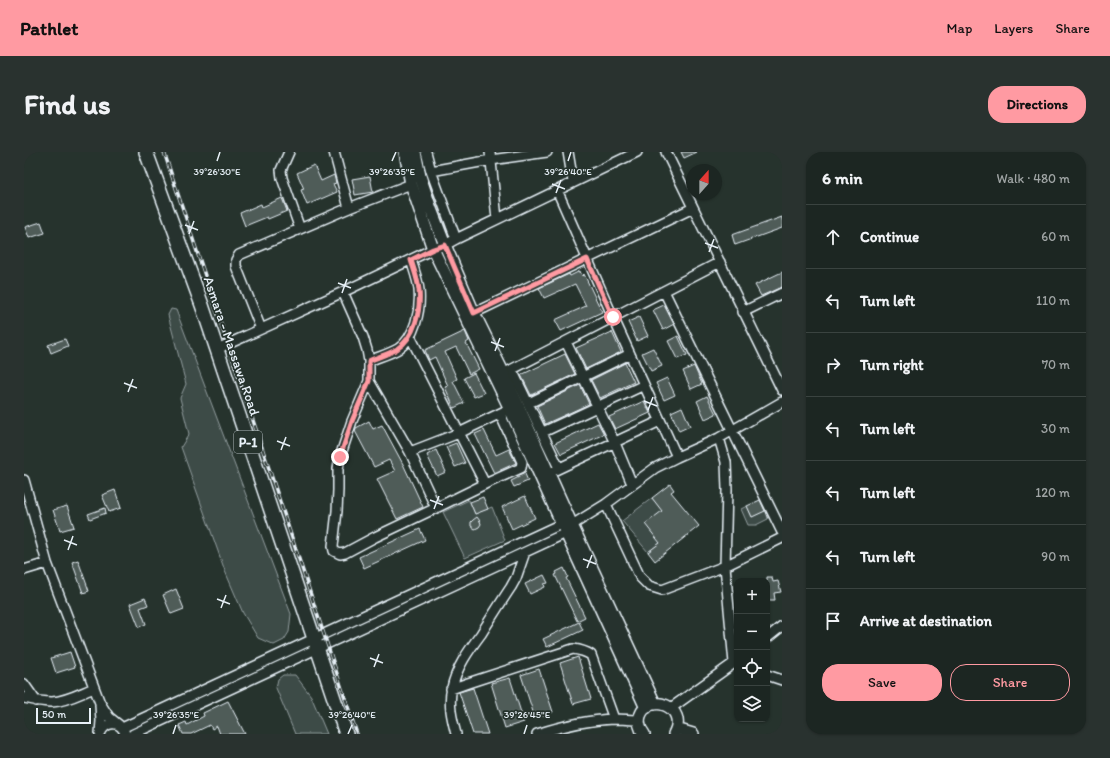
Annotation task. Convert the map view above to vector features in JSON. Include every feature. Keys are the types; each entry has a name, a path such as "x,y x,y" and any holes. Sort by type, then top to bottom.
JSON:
{"highway":[{"name":"Asmara - Massawa Road","path":"146,152 217,349 346,734"}],"main road":[{"path":"405,152 411,184 433,249 504,374 505,411 566,527 650,706"},
{"path":"414,152 420,176 445,245 474,313 504,374 549,473 566,527"},
{"path":"644,734 640,726 640,716 650,706 661,704 671,708 677,718 678,723 675,731 693,734"}],"street":[{"path":"289,152 282,170 282,178 300,229"},
{"path":"334,152 349,208"},
{"path":"426,152 431,171 456,239"},
{"path":"431,171 491,156 547,152"},
{"path":"568,152 573,182"},
{"path":"666,152 782,390"},
{"path":"217,349 343,292 433,249 445,245 631,153"},
{"path":"491,156 497,219"},
{"path":"261,329 236,266 236,260 239,256 349,208 411,184"},
{"path":"557,190 677,457"},
{"path":"474,313 693,208"},
{"path":"369,361 397,349 410,336 420,301 419,289 411,260"},
{"path":"559,468 529,403 504,374 720,262"},
{"path":"664,291 782,532"},
{"path":"343,292 363,337 369,361 369,381 352,421 340,457 338,469 337,511 333,546 334,551 340,554 345,553 375,537 521,468 522,465 505,411 459,433 410,452"},
{"path":"743,312 782,293"},
{"path":"410,336 485,484"},
{"path":"566,342 615,443 632,484"},
{"path":"529,403 630,354"},
{"path":"369,381 410,452 436,508"},
{"path":"542,432 644,385"},
{"path":"122,729 525,552 606,504 655,468 719,438 782,402"},
{"path":"549,473 660,421"},
{"path":"719,438 726,462 727,490 725,566 735,650"},
{"path":"24,480 47,563 94,688 100,703 109,717 122,729"},
{"path":"606,504 640,577 649,586 662,590 725,566 782,538"},
{"path":"133,734 316,644 566,527"},
{"path":"456,734 451,707 451,689 455,678 464,659 512,587 525,552"},
{"path":"24,570 47,563"},
{"path":"770,636 782,626"},
{"path":"451,689 573,649 580,650 591,655 614,719"},
{"path":"671,708 734,664"},
{"path":"770,676 782,680"},
{"path":"24,684 36,701"},
{"path":"24,698 36,701 52,702 65,699 94,688"},
{"path":"100,703 100,733"},
{"path":"537,734 577,724 614,719 640,720"},
{"path":"100,733 102,729 110,724 114,724 122,729"}],"shaded area":[{"path":"171,309 176,310 291,614 289,632 284,640 274,645 258,638 243,613 225,571 181,447 189,434 180,398 186,384 168,315"},
{"path":"652,498 678,529 648,552 622,521"},
{"path":"469,500 475,514 492,507 505,540 465,558 443,512"},
{"path":"747,506 752,517 766,510 768,519 756,525 748,525 741,509"},
{"path":"283,675 295,675 311,696 327,734 295,734 276,688 278,679"}],"building":[{"path":"681,152 697,152 684,158"},
{"path":"314,165 321,181 334,175 336,183 333,184 337,192 307,205 301,190 304,189 297,173"},
{"path":"370,176 373,192 355,195 352,179"},
{"path":"282,198 287,211 245,226 240,213 261,204 262,207"},
{"path":"782,217 782,228 735,245 732,235"},
{"path":"41,222 45,233 29,238 25,227"},
{"path":"580,271 582,276 584,274 602,312 561,331 555,320 586,306 575,284 544,298 539,288 569,274 570,276"},
{"path":"782,272 782,287 761,296 755,285"},
{"path":"664,305 674,324 663,330 653,310"},
{"path":"639,317 648,336 637,341 628,322"},
{"path":"465,331 469,341 466,343 479,369 469,374 456,347 445,352 457,379 453,381 464,403 454,408 445,387 448,386 435,357 429,360 425,350"},
{"path":"612,332 621,352 586,369 576,348"},
{"path":"678,336 687,355 677,359 668,341"},
{"path":"65,339 68,346 51,353 48,345"},
{"path":"653,348 662,366 651,371 642,353"},
{"path":"565,354 575,374 531,395 521,375"},
{"path":"625,363 634,382 600,398 591,380"},
{"path":"694,366 702,384 691,389 683,371"},
{"path":"474,373 484,393 474,397 464,378"},
{"path":"667,378 675,395 664,400 656,383"},
{"path":"580,385 589,404 545,424 537,406"},
{"path":"707,396 716,414 705,419 697,401"},
{"path":"644,401 650,413 615,429 609,417"},
{"path":"682,407 690,426 679,431 671,412"},
{"path":"369,421 373,429 382,425 404,466 423,507 397,519 377,479 395,471 389,460 374,467 355,431 356,428"},
{"path":"598,423 604,434 561,454 555,443"},
{"path":"484,430 496,455 509,449 516,463 494,473 475,434"},
{"path":"456,443 465,463 455,467 446,447"},
{"path":"436,450 446,472 437,476 427,455"},
{"path":"525,474 528,481 514,487 511,481"},
{"path":"670,484 674,490 671,492 699,526 655,561 648,552 660,543 645,524 662,511 652,498"},
{"path":"115,490 121,508 109,512 102,495"},
{"path":"525,496 535,518 512,529 502,507"},
{"path":"483,497 488,509 475,514 470,502"},
{"path":"760,500 765,511 752,517 747,506"},
{"path":"67,506 74,527 60,531 53,510"},
{"path":"105,508 106,513 90,519 88,514"},
{"path":"477,517 481,524 475,529 471,526 471,522"},
{"path":"420,529 425,540 364,568 359,557"},
{"path":"78,560 89,591 83,593 72,562"},
{"path":"564,568 568,577 566,578 585,617 577,621 555,575 557,574 556,572"},
{"path":"544,575 548,583 544,584 545,587 530,594 525,584"},
{"path":"772,577 773,582 778,581 781,592 774,593 775,600 770,600 770,578 767,578"},
{"path":"176,589 184,609 171,614 163,595"},
{"path":"145,598 148,605 140,608 146,624 139,627 130,604"},
{"path":"579,622 583,630 547,647 543,639"},
{"path":"70,652 75,667 56,673 51,658"},
{"path":"578,657 591,699 573,704 560,663"},
{"path":"539,669 553,712 535,718 521,675"},
{"path":"510,678 524,722 505,728 491,683"},
{"path":"473,688 488,734 473,734 459,692"},
{"path":"228,701 245,734 220,734 217,726 212,729 210,725 191,734 183,734 179,725 186,722 187,725 204,716 203,713"}],"railway":[{"path":"164,152 357,734"}],"route":[{"path":"340,457 352,421 369,381 369,361 397,349 410,336 415,323 420,301 419,289 411,260 445,245 474,313 587,259 613,317"}]}
